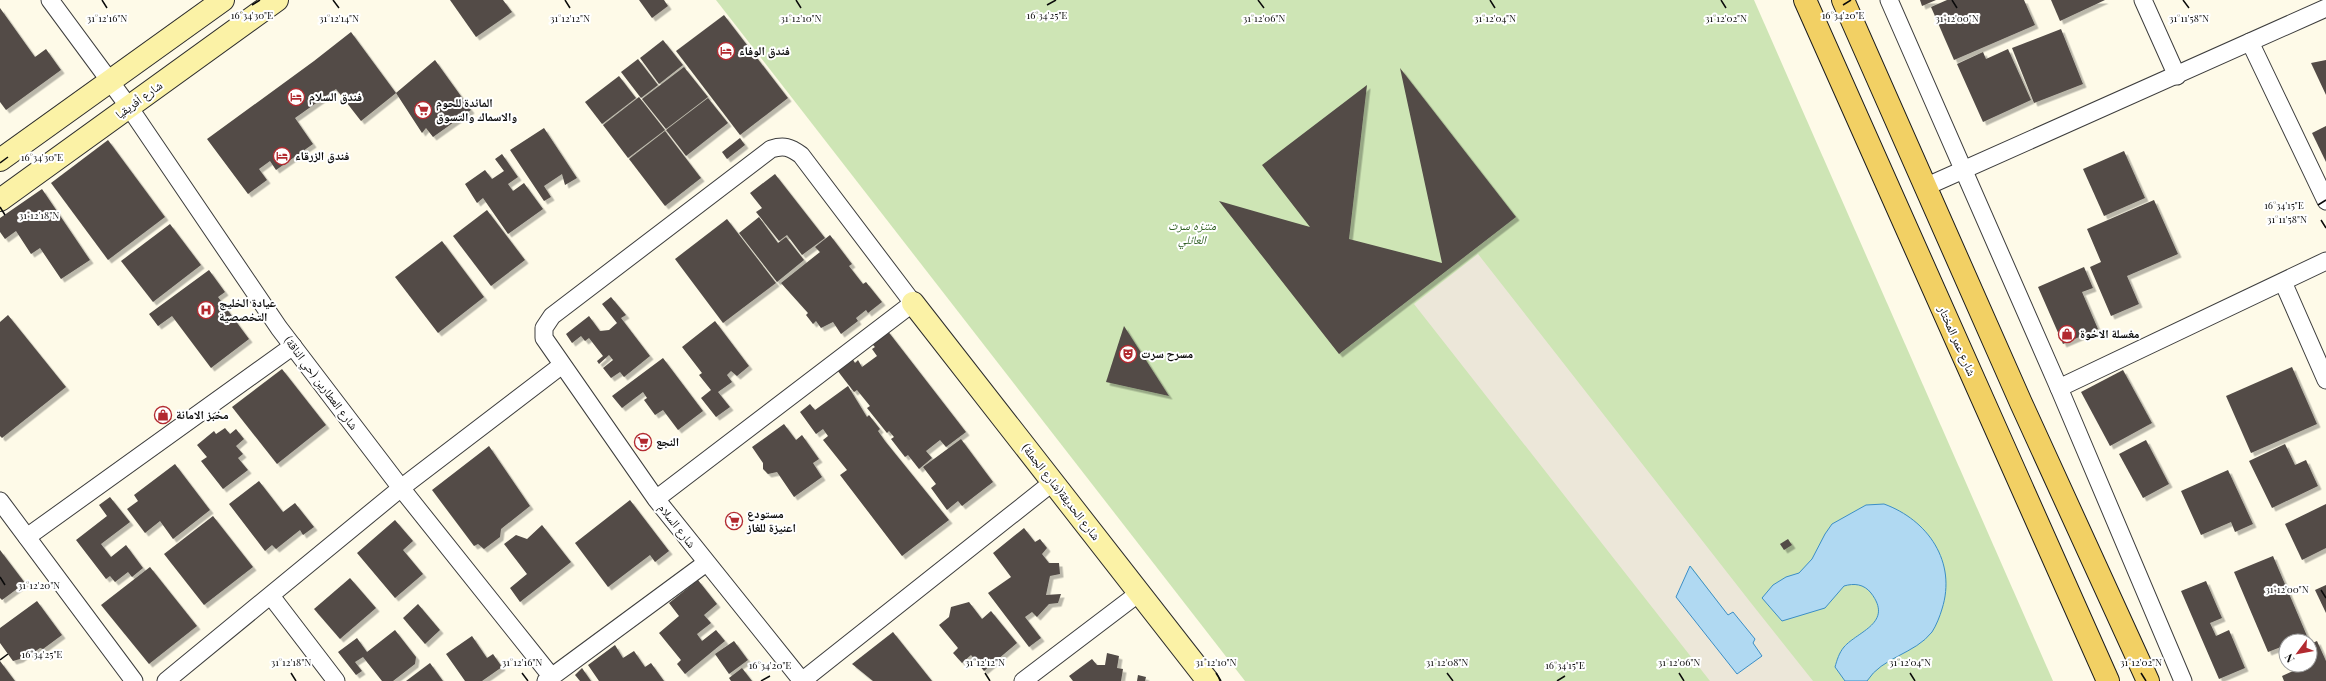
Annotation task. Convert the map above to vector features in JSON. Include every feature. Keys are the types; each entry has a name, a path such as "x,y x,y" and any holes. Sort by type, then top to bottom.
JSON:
{"main road":[{"name":"شارع عمر المختار","path":"1805,0 2108,681"},
{"path":"1843,0 2148,681"}],"street":[{"name":"شارع العطارين (حي الناقة)","path":"50,0 129,107 223,248 293,346 548,679"},
{"path":"0,160 223,0"},
{"name":"شارع أفريقيا","path":"0,200 277,0"},
{"path":"1889,0 2059,388 2183,681"},
{"path":"2143,0 2177,76"},
{"path":"1926,186 2177,76 2326,8"},
{"path":"2250,42 2326,200"},
{"name":"شارع السلام","path":"802,681 656,500 544,338 544,328 552,316 771,149 783,146 793,149 801,155 913,303"},
{"path":"2059,388 2326,261"},
{"path":"2283,282 2326,380"},
{"path":"656,500 913,303"},
{"name":"شارع الحديقة(شارع الجملة)","path":"913,303 1208,681"},
{"path":"27,537 293,346"},
{"path":"166,681 401,488 562,365"},
{"path":"802,681 1053,482"},
{"path":"0,501 134,681"},
{"path":"548,679 706,563"},
{"path":"1023,681 1139,593"},
{"path":"271,596 336,681"}],"green space":[{"name":"منتزه سرت العائلي","path":"716,0 1754,0 2053,681 1245,681"}],"shaded area":[{"path":"1478,254 1813,681 1710,681 1414,304","holes":["1691,566 1728,615 1733,613 1754,639 1753,643 1762,656 1676,597"]}],"water":[{"path":"1884,504 1900,511 1926,532 1942,559 1946,592 1938,621 1932,632 1925,639 1917,646 1881,666 1867,681 1845,681 1835,667 1839,654 1850,641 1871,625 1876,619 1878,612 1877,603 1868,590 1859,585 1844,586 1825,608 1782,621 1762,598 1773,585 1786,577 1799,573 1812,559 1832,524 1866,505"},
{"path":"1690,566 1728,615 1733,612 1755,639 1753,643 1762,656 1737,674 1676,597"}],"building":[{"path":"450,0 503,0 512,12 476,37"},
{"path":"639,0 664,0 668,6 652,18"},
{"path":"1920,0 1936,0 1922,6"},
{"path":"1947,0 2024,0 2035,25 1954,60 1931,7"},
{"path":"2051,0 2105,0 2060,21"},
{"path":"0,8 35,57 46,49 61,70 6,110 0,102"},
{"path":"724,15 788,98 740,135 676,51"},
{"path":"2061,29 2083,84 2034,103 2012,48"},
{"path":"351,32 396,93 361,121 336,89 295,118 313,144 276,170 270,161 259,169 267,180 248,194 207,139 314,61"},
{"path":"663,40 683,65 659,84 640,58"},
{"path":"2008,49 2031,100 1983,122 1957,64 1983,52 1986,59"},
{"path":"638,59 658,85 641,98 621,72"},
{"path":"435,60 471,110 433,137 426,128 422,133 396,93"},
{"path":"2326,60 2326,95 2311,63"},
{"path":"684,67 708,97 666,129 642,99"},
{"path":"1400,68 1516,217 1339,354 1219,201 1310,227 1262,165 1367,85 1349,239 1442,263"},
{"path":"619,76 636,98 602,124 585,102"},
{"path":"639,97 665,130 628,158 603,125"},
{"path":"708,98 728,123 686,156 666,130"},
{"path":"2326,126 2326,162 2312,133"},
{"path":"544,128 577,178 565,185 562,174 544,186 551,197 544,201 510,150"},
{"path":"665,131 701,178 665,206 629,159"},
{"path":"740,138 745,145 727,159 722,152"},
{"path":"108,140 165,217 108,260 51,183"},
{"path":"2124,151 2145,198 2104,216 2083,169"},
{"path":"502,154 518,177 508,184 513,191 524,183 543,209 508,234 483,198 477,203 465,184 485,170 492,179 504,171 495,159"},
{"path":"775,174 825,238 802,255 787,235 779,241 756,212 762,208 750,193"},
{"path":"42,189 90,260 61,279 40,248 31,254 16,231 5,239 0,232 0,218"},
{"path":"2154,200 2178,254 2127,276 2139,304 2111,316 2090,267 2101,262 2087,229"},
{"path":"487,210 525,260 491,286 453,236"},
{"path":"759,217 778,243 786,237 804,260 777,282 739,233"},
{"path":"727,219 776,283 723,323 675,259"},
{"path":"170,224 201,265 153,302 121,261"},
{"path":"830,235 852,264 849,266 863,284 866,282 882,302 868,313 866,310 856,318 858,321 841,334 833,322 821,328 816,321 813,324 806,315 808,313 781,283 820,252 815,247"},
{"path":"442,241 484,297 438,333 395,277"},
{"path":"2084,267 2093,288 2082,292 2098,329 2063,344 2038,287"},
{"path":"209,270 225,292 218,297 249,339 211,368 172,316 158,326 149,314"},
{"path":"611,297 626,315 621,318 650,356 624,377 620,372 611,378 603,368 613,360 609,355 599,364 597,361 603,356 589,338 585,341 581,336 572,343 566,334 589,316 600,331 609,330 617,323 602,304"},
{"path":"8,315 66,387 2,438 0,436 0,322"},
{"path":"715,321 749,366 737,376 731,371 727,375 732,382 718,392 730,407 716,417 701,398 711,390 699,375 702,373 682,347"},
{"name":"مسرح سرت","path":"1124,326 1169,396 1106,382"},
{"path":"887,330 966,432 946,447 940,440 926,451 932,458 919,469 908,455 905,457 891,439 894,437 889,431 887,433 867,408 870,406 857,390 854,392 837,370 852,358 855,363 858,360 862,367 877,356 872,349 875,347 871,343"},
{"path":"663,358 703,411 678,430 663,410 655,415 644,400 647,398 643,392 622,408 612,396"},
{"path":"2292,367 2317,424 2251,453 2226,396"},
{"path":"282,369 326,425 277,464 232,407"},
{"path":"2123,370 2152,423 2110,446 2081,392"},
{"path":"848,386 867,417 869,415 880,429 878,431 885,441 949,520 902,556 840,475 847,470 823,440 828,436 823,429 816,434 800,412 810,404 815,410"},
{"path":"784,424 796,440 802,435 819,459 813,463 822,477 794,497 777,472 768,474 763,469 763,463 752,447"},
{"path":"225,428 230,434 236,429 244,439 236,446 243,454 238,458 248,470 223,489 201,461 207,457 197,445 214,431 216,434"},
{"path":"961,439 993,482 962,506 958,501 947,510 931,488 936,484 923,467"},
{"path":"2146,440 2169,484 2143,498 2119,454"},
{"path":"2285,444 2295,465 2306,460 2318,486 2272,508 2249,461"},
{"path":"489,446 530,506 501,529 500,537 484,549 478,544 474,546 432,490"},
{"path":"175,464 210,510 173,539 160,521 145,533 127,509 138,501 134,495"},
{"path":"2228,470 2253,524 2235,532 2231,522 2201,535 2181,491"},
{"path":"259,481 283,512 295,503 314,527 303,535 300,530 276,549 272,545 265,551 229,504"},
{"path":"110,497 130,522 101,544 111,557 126,545 143,568 132,577 128,572 115,582 110,576 106,579 76,540 107,516 99,505"},
{"path":"630,500 669,551 655,562 650,555 608,587 575,543"},
{"path":"2326,504 2326,548 2302,560 2285,524"},
{"path":"213,516 253,567 204,605 164,554"},
{"path":"395,520 413,541 403,550 423,574 395,598 357,553"},
{"path":"542,525 571,562 520,602 510,588 527,574 504,544 516,535 527,539"},
{"path":"1024,528 1035,542 1040,539 1047,548 1042,554 1049,563 1059,563 1060,574 1050,576 1046,595 1061,594 1058,603 1049,604 1037,617 1032,612 1025,617 1041,638 1029,647 988,593 1011,577 993,553"},
{"path":"1788,539 1792,545 1784,550 1780,544"},
{"path":"0,550 25,583 2,600 0,598"},
{"path":"2273,556 2306,633 2278,633 2278,648 2268,652 2234,572"},
{"path":"150,567 197,626 149,664 101,605"},
{"path":"350,578 376,608 340,639 314,609"},
{"path":"698,580 717,604 704,615 711,623 697,634 702,641 716,630 725,641 685,674 677,664 681,660 659,633 679,616 669,603"},
{"path":"2206,581 2222,618 2210,623 2216,636 2229,630 2245,668 2219,679 2181,591"},
{"path":"2326,585 2326,613 2315,590"},
{"path":"37,601 62,635 43,649 40,648 30,655 28,653 20,659 13,661 0,643 0,628"},
{"path":"969,602 982,619 991,611 1017,643 984,671 971,655 962,663 953,653 958,648 939,625 949,617 951,607"},
{"path":"418,604 440,630 425,644 403,618"},
{"path":"395,630 416,657 415,664 393,681 382,681 363,657 355,662 362,671 356,675 338,652 357,638 367,652"},
{"path":"893,632 932,681 873,681 852,664"},
{"path":"472,636 487,658 493,654 502,667 482,681 465,681 446,654"},
{"path":"734,641 748,660 729,674 715,654"},
{"path":"2318,643 2326,661 2326,681 2284,681 2282,676 2289,673 2318,673"},
{"path":"615,645 623,658 634,651 645,667 651,663 664,681 599,681 588,665"},
{"path":"1107,653 1119,656 1117,668 1123,669 1121,681 1073,681 1069,676 1092,659 1097,665 1105,665"},
{"path":"0,661 15,681 0,681"},
{"path":"430,663 443,681 406,681"},
{"path":"582,668 591,681 580,681 575,675"},
{"path":"742,668 752,681 731,681 729,678"},
{"path":"1138,675 1146,677 1145,681 1137,681"}],"place":[{"name":"فندق الوفاء","path":"726,51"},
{"name":"فندق السلام","path":"296,97"},
{"name":"المائدة للحوم والاسماك والتسوق","path":"423,110"},
{"name":"فندق الزرقاء","path":"282,156"},
{"name":"عيادة الخليج التخصصية","path":"206,310"},
{"name":"مغسلة الاخوة","path":"2067,334"},
{"name":"مسرح سرت","path":"1128,354"},
{"name":"مخبز الامانة","path":"163,415"},
{"name":"النجع","path":"643,442"},
{"name":"مستودع اعنيزة للغاز","path":"734,521"}]}
